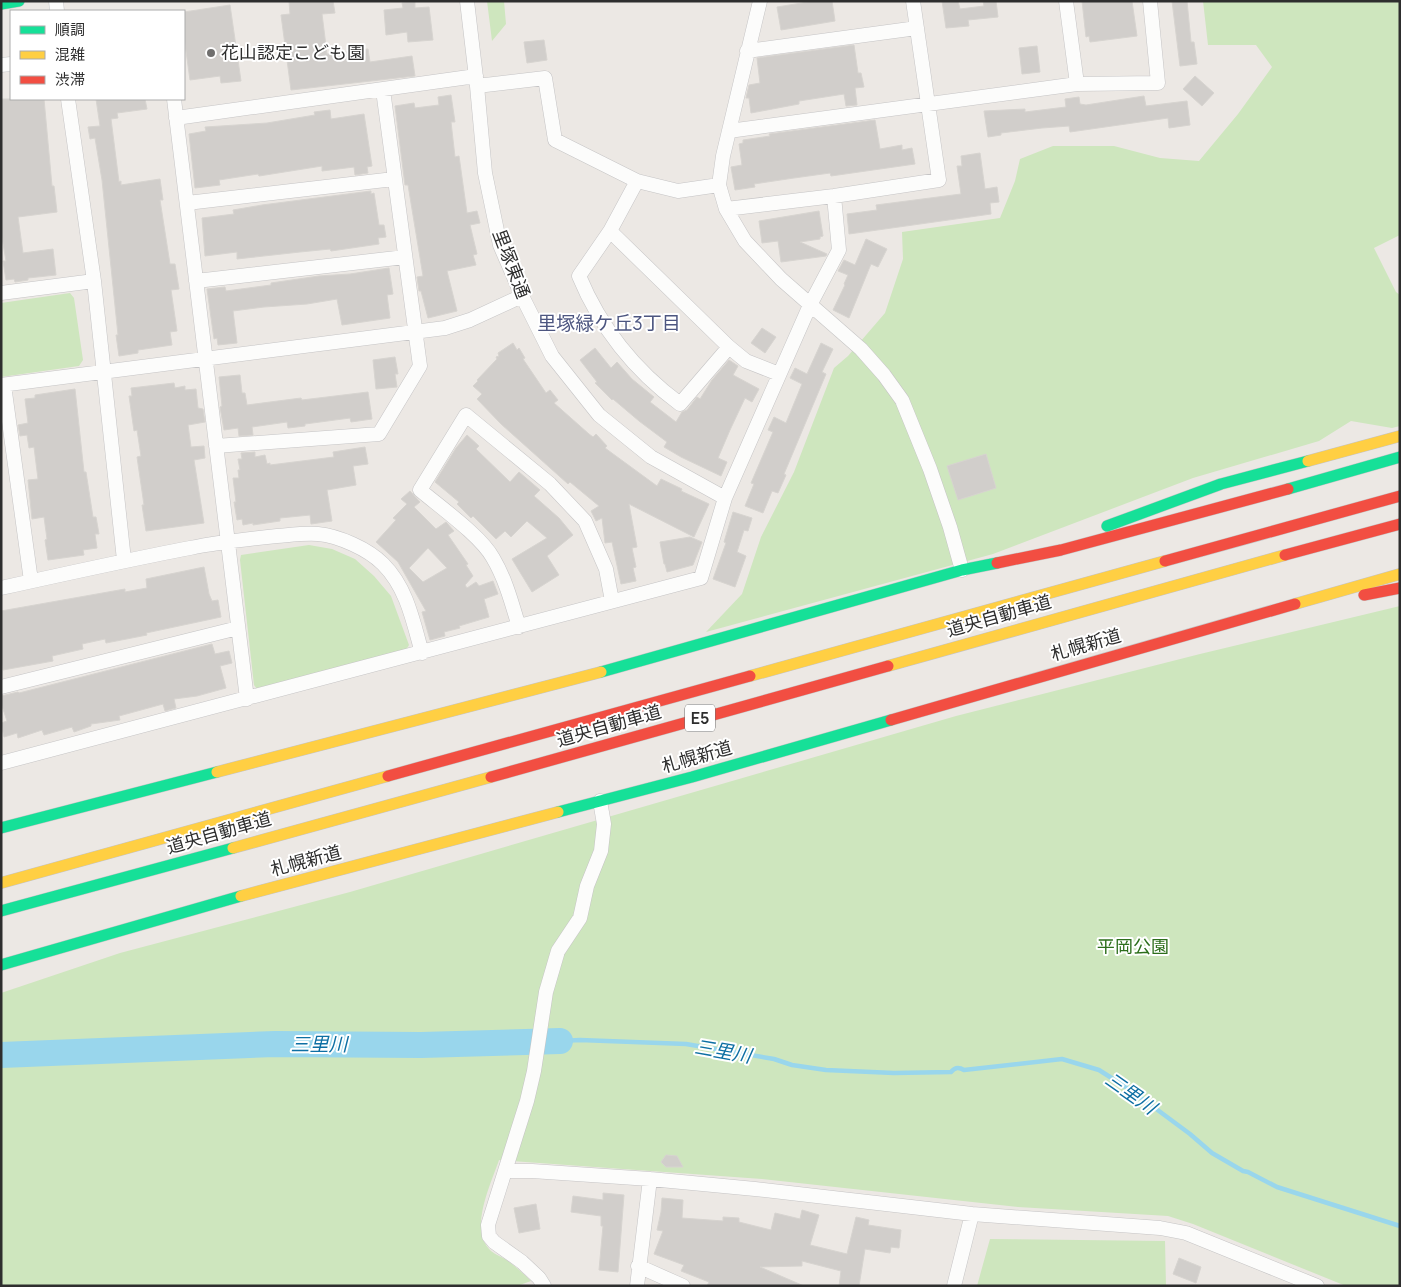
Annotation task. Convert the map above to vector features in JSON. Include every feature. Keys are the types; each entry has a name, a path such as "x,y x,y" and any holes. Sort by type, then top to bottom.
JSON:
{"main road":[{"path":"1,4 19,1"},
{"path":"1061,550 1111,524 1221,484 1400,436"},
{"path":"1,828 568,681 962,570 1061,550 1400,457"},
{"name":"道央自動車道","path":"1,883 1400,496"},
{"name":"道央自動車道","path":"1,911 1400,524"},
{"name":"札幌新道","path":"1,965 244,895 692,777 1282,606 1400,574"},
{"path":"1282,606 1400,588"}],"street":[{"name":"里塚東通","path":"467,1 477,81 485,173 500,245 522,296 552,356 599,415 652,457 725,498"},
{"path":"760,1 728,131 719,185 726,209 745,241 781,279 861,349 884,375 902,400 930,469 950,527 962,570"},
{"path":"726,209 834,196 939,180 913,1"},
{"path":"1066,1 1077,84"},
{"path":"728,131 1077,84 1158,83 1150,1"},
{"path":"747,51 917,28"},
{"path":"176,118 383,90 477,81 545,78 555,140 637,181 678,191 719,185"},
{"path":"216,446 379,434 420,366 383,90"},
{"path":"68,100 94,281 102,372 124,560"},
{"path":"174,100 247,700"},
{"path":"187,203 394,179"},
{"path":"637,181 610,231 579,276 604,325 630,359 655,386 680,404 730,348"},
{"path":"1,763 247,700 701,578 725,498 810,305 839,250 834,196"},
{"path":"610,231 730,348 746,361 779,374"},
{"path":"196,281 405,257"},
{"path":"1,293 94,281"},
{"path":"30,581 3,385 417,333 446,328 470,320 522,296"},
{"path":"519,627 504,580 492,556 472,534 420,490 466,415 550,484 585,521 606,569 612,601"},
{"path":"1,588 124,560 228,540 319,534 341,539 360,548 382,563 400,585 410,610 422,653"},
{"path":"1,687 238,628"},
{"path":"544,1286 539,1278 522,1262 502,1250 489,1236 488,1225 527,1101 534,1071 546,992 558,951 580,918 587,886 601,850 604,824 600,801"},
{"path":"506,1171 650,1179 972,1214 1160,1228 1186,1233 1317,1286"},
{"path":"637,1286 650,1179"},
{"path":"954,1286 972,1214"},
{"path":"638,1266 683,1286"}],"green space":[{"path":"487,1 504,1 506,24 492,41"},
{"path":"1203,1 1400,1 1400,235 1374,248 1396,292 1400,295 1400,426 1392,428 1351,421 1319,441 1193,478 993,554 706,632 742,594 761,537 794,472 834,368 848,356 885,313 903,259 902,232 1000,218 1015,181 1020,159 1053,146 1114,146 1160,158 1199,161 1238,114 1272,67 1256,45 1208,45"},
{"path":"70,293 74,298 83,360 79,366 1,377 1,303"},
{"path":"309,545 332,549 355,559 374,576 391,596 409,645 406,650 257,689 254,685 241,555"},
{"name":"平岡公園","path":"1400,606 1400,1286 1346,1286 1193,1224 1168,1216 1018,1207 762,1179 499,1160 483,1207 481,1231 484,1242 491,1251 508,1261 531,1281 517,1286 1,1286 1,993 120,953 350,892 956,716 1200,654"},
{"path":"990,1239 1165,1241 1166,1286 977,1286"}],"building":[{"path":"289,1 333,1 335,13 322,14 327,54 368,49 370,62 412,56 415,76 291,90 281,15 290,14"},
{"path":"814,1 832,1 835,21 781,30 777,7"},
{"path":"942,1 958,1 960,9 984,6 983,1 996,1 998,17 968,20 969,26 946,28"},
{"path":"1082,1 1132,1 1137,36 1090,42 1089,36 1086,37"},
{"path":"1172,1 1187,1 1191,42 1194,42 1197,64 1180,66"},
{"path":"415,2 415,8 429,7 433,40 408,42 407,32 386,35 384,10 403,8 402,3"},
{"name":"花山認定こども園","path":"230,5 241,81 221,83 220,76 190,80 185,44 185,12"},
{"path":"544,40 547,60 527,63 524,42"},
{"path":"854,45 858,73 861,73 864,87 855,88 857,105 846,106 844,94 799,101 799,104 751,113 749,98 746,98 749,85 760,83 757,58"},
{"path":"1037,46 1040,72 1022,74 1019,48"},
{"path":"1195,76 1214,93 1202,106 1183,89"},
{"path":"451,95 455,122 451,122 455,157 459,156 467,213 477,211 480,223 470,225 477,254 473,255 476,265 447,271 457,311 428,318 421,291 419,291 417,277 423,276 408,185 405,185 395,106 414,103 415,108 439,105 438,97"},
{"path":"1144,96 1146,106 1187,101 1190,125 1169,128 1168,118 1070,132 1069,126 1001,133 1001,135 988,137 984,111 1025,109 1025,112 1066,107 1065,99 1079,97 1080,104 1086,105"},
{"path":"1,99 44,100 52,186 54,186 57,212 18,217 23,253 53,249 56,275 28,278 28,280 15,282 14,279 6,280 3,261 6,261 1,232"},
{"path":"96,100 145,100 147,109 117,113 118,118 111,119 119,182 121,181 121,185 160,179 163,200 160,200 170,264 175,264 179,289 171,290 177,331 170,332 172,345 138,350 138,353 119,356 102,180 95,138 90,139 88,127 100,126"},
{"path":"330,110 331,119 364,114 372,166 367,167 368,173 355,175 354,167 322,171 322,166 219,180 220,185 195,188 189,134 206,131 205,127 267,123 315,115 314,112"},
{"path":"875,120 880,149 902,145 902,150 912,148 915,164 831,176 830,173 794,178 754,184 755,187 735,190 731,167 742,165 739,144 743,143 743,140 770,136 769,134"},
{"path":"980,153 985,189 997,187 999,202 990,203 991,214 849,234 847,214 877,210 876,205 961,194 957,166 962,166 961,156"},
{"path":"371,191 371,194 374,193 379,225 384,225 386,237 378,238 379,244 331,251 330,249 237,259 237,252 205,256 202,218 234,214 233,210 262,205"},
{"path":"819,211 823,236 820,239 800,242 827,254 826,256 781,262 778,241 762,243 759,221"},
{"path":"866,239 887,249 878,267 871,264 849,318 833,310 848,275 838,271 844,260 855,265"},
{"path":"389,268 393,294 387,295 390,318 342,325 337,299 307,304 264,307 233,311 237,343 218,345 217,338 214,339 207,289 225,287 226,291 319,276 350,274"},
{"path":"762,328 776,337 765,353 751,343"},
{"path":"513,343 517,350 519,348 525,358 523,359 546,393 550,390 558,400 554,403 593,437 596,434 607,446 605,448 657,486 661,479 709,504 694,537 629,504 637,547 632,548 636,567 633,568 636,581 621,584 612,542 605,543 602,518 596,521 591,511 599,506 570,482 568,484 501,424 477,399 482,394 473,386 497,359 498,353"},
{"path":"821,343 833,349 822,372 826,374 784,474 786,475 778,493 772,491 763,513 745,506 754,484 751,483 773,432 768,430 774,417 786,423 802,384 790,378 795,368 807,374"},
{"path":"595,348 611,368 617,362 632,379 654,397 650,402 676,422 682,412 687,410 697,397 700,399 712,380 729,360 738,366 733,375 759,389 752,402 745,398 730,430 718,458 727,462 721,476 664,447 667,442 612,400 595,383 597,382 580,360"},
{"path":"395,357 398,374 395,374 397,387 376,389 373,360"},
{"path":"240,375 242,393 245,393 247,405 368,392 372,419 351,422 350,418 288,428 287,422 252,427 253,435 239,436 238,428 224,430 220,407 222,406 219,377"},
{"path":"174,383 175,388 185,386 185,390 196,389 198,408 203,409 205,422 188,425 191,447 204,446 205,458 194,460 204,523 146,531 137,457 141,456 137,430 134,431 129,396 132,396 131,388"},
{"path":"75,389 84,472 86,472 93,517 96,517 99,534 95,534 97,548 83,550 84,555 48,560 44,517 32,519 28,480 38,479 34,447 29,448 27,435 20,436 18,425 28,423 25,399 35,398 35,395"},
{"path":"467,435 479,446 476,449 510,482 519,472 540,490 534,496 559,518 573,535 547,556 559,575 532,592 512,559 547,538 527,521 511,537 505,531 496,539 473,516 471,518 457,504 459,502 435,482 456,448"},
{"path":"365,447 368,464 353,466 356,485 327,490 332,521 311,524 310,515 280,518 280,521 253,525 253,523 243,525 242,519 237,520 233,478 239,478 238,459 242,459 241,453 255,452 255,457 265,455 267,464 270,463 270,465 334,457 333,452"},
{"path":"986,454 996,488 958,500 947,466"},
{"path":"410,491 420,502 414,507 436,529 446,522 454,531 448,535 468,564 466,565 473,576 465,585 467,588 476,582 479,586 493,581 498,594 484,599 489,617 459,626 460,628 444,632 445,636 430,640 422,612 426,611 398,562 376,542 396,520 393,518 407,504 401,499","holes":["428,548 447,568 423,582 409,568"]},
{"path":"733,512 752,518 748,531 744,530 737,552 746,556 735,587 713,579 726,543 724,542"},
{"path":"690,537 702,542 693,565 667,572 660,542"},
{"path":"204,567 209,594 212,601 218,600 221,617 106,643 105,639 82,644 83,649 52,656 53,661 3,670 1,660 1,611 125,589 125,592 147,588 146,579"},
{"path":"212,644 215,654 229,651 232,663 220,666 226,688 197,696 174,699 176,708 165,711 163,704 119,716 120,720 91,724 91,726 74,732 72,727 44,735 42,730 18,738 17,733 4,737 1,723 7,721 1,703 1,696"},
{"path":"666,1155 677,1156 683,1167 666,1167 661,1162"},
{"path":"603,1193 624,1195 618,1272 599,1270 603,1226 601,1226 601,1216 571,1212 573,1196 603,1200"},
{"path":"662,1198 683,1200 682,1218 723,1221 723,1217 739,1218 739,1222 771,1230 775,1213 800,1219 802,1210 819,1215 810,1245 847,1254 856,1217 869,1220 868,1225 901,1230 899,1248 891,1247 890,1253 865,1249 859,1286 839,1286 841,1271 802,1261 802,1266 760,1267 804,1286 707,1286 709,1282 681,1271 684,1265 654,1254 663,1231 657,1230"},
{"path":"536,1204 540,1229 519,1233 514,1208"},
{"path":"1179,1258 1201,1267 1196,1283 1173,1274"}],"waterway":[{"name":"三里川","path":"560,1041 686,1044 826,1070 894,1073 951,1072 957,1068 964,1070 1062,1059 1099,1070 1132,1091 1190,1134 1212,1153 1243,1171 1277,1187 1400,1226"},
{"name":"三里川","path":"1,1055 275,1044 421,1045 560,1041"}],"traffic: fast":[{"path":"1,4 19,1"},
{"path":"1288,489 1400,457"},
{"path":"1107,526 1221,484 1308,461"},
{"path":"601,672 962,570 997,563"},
{"path":"558,812 692,777 891,720"},
{"path":"1,828 217,772"},
{"path":"1,911 233,848"},
{"path":"1,965 241,896"}],"traffic: slow":[{"path":"1308,461 1400,436"},
{"path":"888,666 1285,555"},
{"path":"750,676 1165,561"},
{"path":"1295,604 1400,574"},
{"path":"217,772 601,672"},
{"path":"1,883 388,776"},
{"path":"233,848 491,777"},
{"path":"241,896 558,812"}],"traffic: jam":[{"path":"997,563 1061,550 1288,489"},
{"path":"1165,561 1400,496"},
{"path":"1285,555 1400,524"},
{"path":"1364,595 1400,588"},
{"path":"891,720 1295,604"},
{"path":"491,777 888,666"},
{"path":"388,776 750,676"}],"place":[{"name":"花山認定こども園","path":"211,53"}],"district":[{"name":"里塚緑ケ丘3丁目","path":"609,323"}]}
